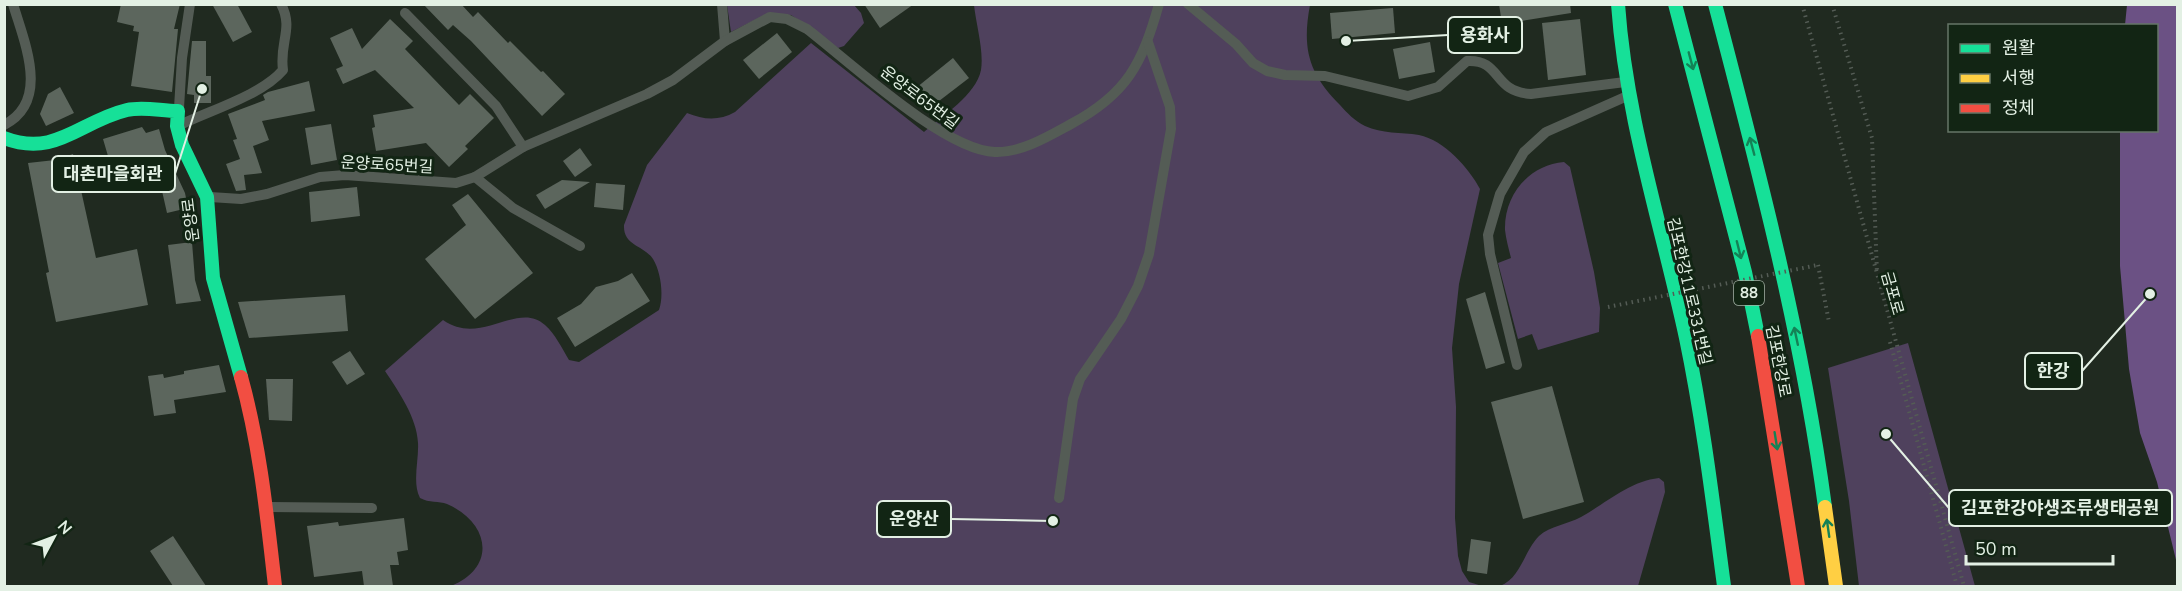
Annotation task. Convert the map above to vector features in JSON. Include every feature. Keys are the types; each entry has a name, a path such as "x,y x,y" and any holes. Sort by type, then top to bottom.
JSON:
{"main road":[{"name":"김포한강11로331번길","path":"1618,4 1627,89 1686,339 1708,465 1724,586"},
{"name":"김포한강로","path":"1676,4 1745,272 1768,386 1798,586"},
{"name":"김포한강로","path":"1715,4 1774,231 1815,430 1836,586"},
{"path":"7,144 25,146 53,142 126,110 178,111"},
{"name":"운양로","path":"178,111 177,126 190,165 207,197 213,278 243,382 266,507 275,586"}],"lane":[{"path":"4,125 22,110 29,97 32,83 31,67 13,4"},
{"path":"178,111 182,58 190,4"},
{"path":"177,126 257,90 276,78 283,70 282,42 288,29 288,18 281,4"},
{"path":"722,4 725,41"},
{"name":"운양로65번길","path":"207,197 241,199 267,194 320,177 345,175 456,183 475,177 523,147 647,94 673,80 725,41 770,17 787,18 807,29 956,142 980,151 998,152 1024,147 1046,138 1096,109 1130,77 1148,42 1159,4"},
{"path":"1188,4 1236,44 1253,63 1267,72 1336,78 1396,95 1419,95 1438,87 1467,61 1479,60 1490,67 1504,85 1515,93 1627,89"},
{"path":"405,13 496,106 523,147"},
{"path":"1059,498 1073,399 1080,379 1121,319 1138,286 1149,254 1171,129 1170,107 1148,42"},
{"path":"1517,365 1490,254 1488,235 1500,194 1524,152 1546,132 1627,89"},
{"path":"475,177 513,208 580,246"},
{"path":"266,507 372,508"}],"path":[{"name":"금포로","path":"1802,4 1877,281 1964,586"},
{"path":"1832,4 1872,138 1877,281"},
{"path":"1608,306 1818,265 1829,322"},
{"path":"1890,342 1957,586"}],"shaded area":[{"path":"727,5 854,5 861,13 864,23 844,46 838,48 791,15 767,14 731,32"},
{"path":"974,5 1310,5 1307,34 1310,59 1321,82 1345,111 1371,129 1428,138 1455,156 1469,172 1480,189 1459,284 1452,348 1456,407 1455,518 1458,556 1462,571 1469,582 1482,586 451,586 466,578 476,568 481,557 482,545 479,533 472,522 461,512 447,504 420,498 416,485 417,434 406,406 385,371 443,320 457,327 471,329 523,317 534,319 545,325 552,333 569,360 579,362 659,310 661,291 656,264 649,254 630,241 624,225 647,165 687,113 711,118 723,117 735,112 811,43 924,132 966,96 978,79 981,70 981,54"},
{"path":"2127,5 2177,5 2177,564 2157,482 2140,433 2129,369 2120,266 2120,132 2158,132 2158,24 2125,24"},
{"path":"1564,162 1570,167 1594,272 1600,308 1599,332 1538,350 1532,334 1518,339 1498,263 1511,258 1505,230 1509,205 1514,194 1521,184 1540,169"},
{"path":"1908,343 1975,586 1859,586 1849,501 1828,368"},
{"path":"1659,478 1664,482 1665,492 1638,586 1500,586 1518,571 1534,542 1543,533 1581,517 1638,483"}],"building":[{"path":"121,4 180,4 174,29 178,29 172,92 131,86 139,32 133,31 134,26 117,22"},
{"path":"212,4 237,4 252,32 233,42"},
{"path":"423,4 461,4 473,17 478,12 508,43 510,41 565,94 542,116 471,41 453,25 448,30"},
{"path":"864,4 914,4 880,28"},
{"path":"1499,4 1570,4 1571,13 1502,24"},
{"path":"1393,8 1395,33 1332,39 1330,13"},
{"path":"390,19 413,41 405,49 459,105 470,94 494,118 465,146 468,149 449,167 426,143 376,151 372,128 375,127 373,115 414,108 375,70 343,84 336,69 343,66 330,38 352,28 362,49"},
{"path":"1580,19 1586,75 1548,80 1542,23"},
{"path":"777,33 792,52 759,79 743,60"},
{"path":"192,41 206,41 206,76 211,76 211,103 194,103 194,95 187,94"},
{"path":"1430,42 1435,72 1399,79 1393,49"},
{"path":"953,58 969,78 926,111 911,92"},
{"path":"309,81 315,111 262,121 269,140 253,146 262,173 244,175 246,190 236,191 226,164 240,159 233,140 237,139 228,114 265,100 263,95 268,92"},
{"path":"60,87 74,113 46,126 40,114 48,94"},
{"path":"331,124 337,160 311,165 305,128"},
{"path":"142,127 146,133 159,129 165,150 185,193 188,208 167,213 155,160 113,173 103,139"},
{"path":"580,148 592,165 575,177 563,161"},
{"path":"73,154 96,258 137,249 148,305 56,322 28,163 55,160"},
{"path":"562,180 590,182 545,209 536,195"},
{"path":"596,183 625,185 623,210 594,207"},
{"path":"357,187 360,216 311,222 309,192"},
{"path":"468,194 533,273 475,319 425,259 466,225 452,205"},
{"path":"192,242 195,280 201,301 176,304 168,245"},
{"path":"632,273 650,301 575,347 557,318 581,304 596,287 618,281"},
{"path":"1485,292 1505,363 1486,369 1466,299"},
{"path":"345,295 348,331 249,338 238,302"},
{"path":"350,351 365,374 347,385 332,362"},
{"path":"219,365 226,392 174,400 176,413 154,416 148,376 163,374 164,378 184,374 184,371"},
{"path":"266,379 293,379 292,421 269,420"},
{"path":"1552,386 1584,502 1523,519 1491,402"},
{"path":"404,518 408,550 397,552 399,565 390,565 393,586 364,586 362,571 314,577 307,526 338,522 339,526"},
{"path":"173,536 206,586 173,586 150,551"},
{"path":"1471,539 1491,542 1487,574 1467,571"}],"traffic: fast":[{"path":"1618,4 1622,47 1637,131 1677,296 1692,369 1724,586"},
{"path":"1675,4 1745,272 1758,336"},
{"path":"1715,4 1792,317 1825,507"},
{"path":"4,138 22,143 39,144 67,136 110,115 127,110 178,111 177,126 182,145 207,197 213,278 241,377"}],"traffic: slow":[{"path":"1825,507 1836,586"}],"traffic: jam":[{"path":"1758,336 1798,586"},
{"path":"241,377 258,455 275,586"}],"place":[{"name":"용화사","path":"1346,41"},
{"name":"대촌마을회관","path":"202,89"},
{"name":"한강","path":"2150,294"},
{"name":"김포한강야생조류생태공원","path":"1886,434"},
{"name":"운양산","path":"1053,521"}]}
